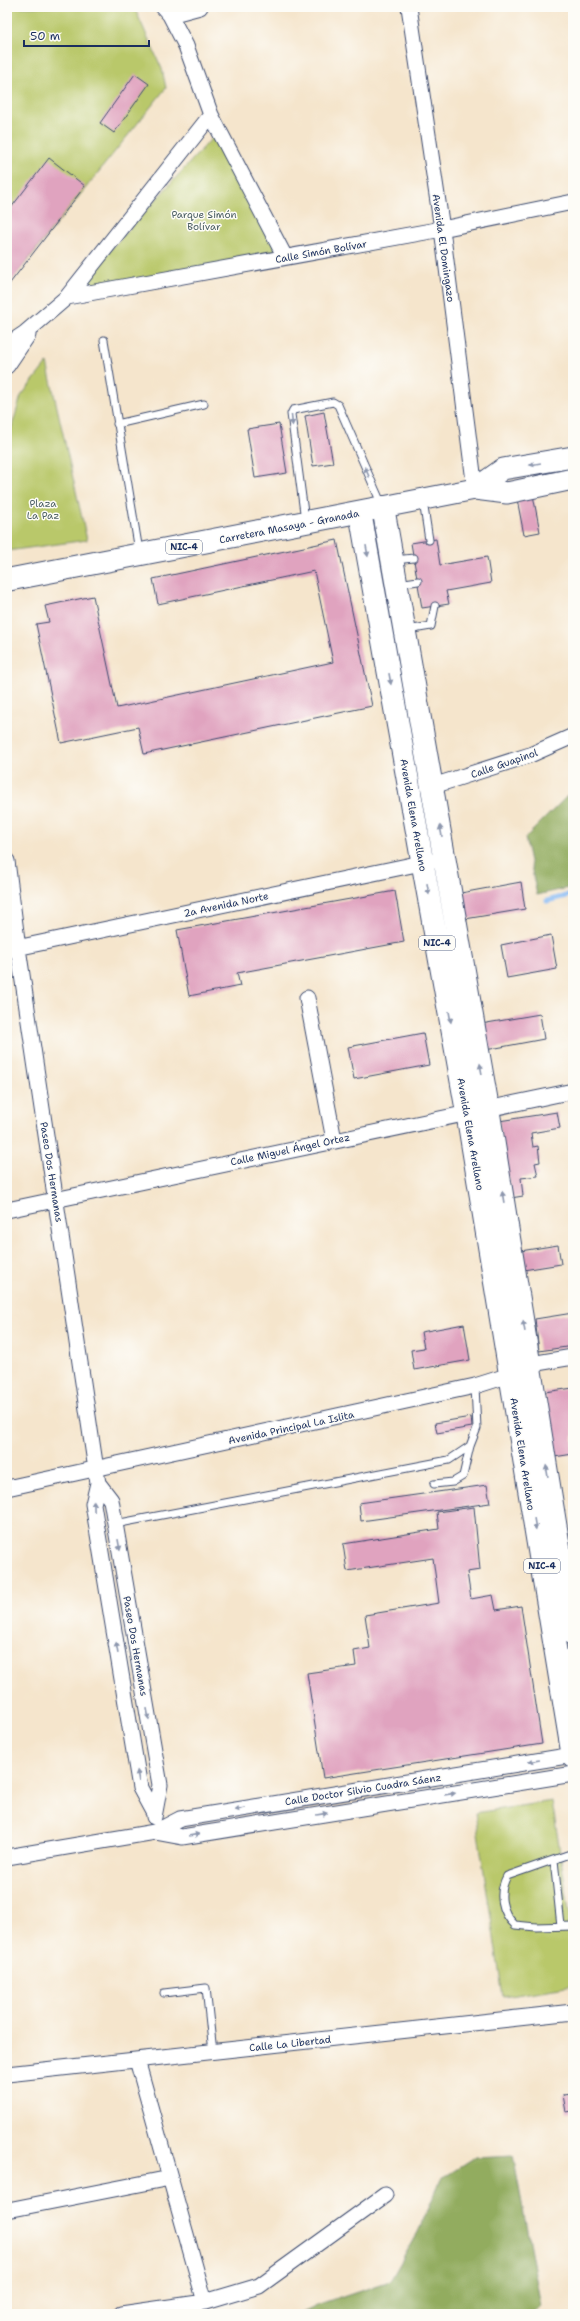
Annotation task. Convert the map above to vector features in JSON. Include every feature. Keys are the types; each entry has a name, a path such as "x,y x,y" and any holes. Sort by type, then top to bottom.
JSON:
{"highway":[{"name":"Carretera Masaya - Granada","path":"7,580 140,556 383,507"},
{"name":"Avenida Elena Arellano","path":"383,507 446,859 467,986 478,1110 501,1249 531,1364 552,1566 565,1655 573,1756"},
{"name":"Avenida Elena Arellano","path":"360,512 446,991 478,1110"},
{"path":"398,725 421,720"},
{"path":"446,991 467,986"},
{"name":"Avenida Elena Arellano","path":"501,1249 510,1375 552,1566 573,1634"}],"main road":[{"path":"475,488 504,469 573,457"},
{"path":"383,507 475,488 507,493 573,479"}],"street":[{"path":"200,7 166,11 186,46 211,115 285,258"},
{"name":"Avenida El Domingazo","path":"409,7 442,229 475,488"},
{"path":"7,345 35,324 67,296 211,115"},
{"name":"Calle Simón Bolívar","path":"67,296 442,229 573,202"},
{"path":"7,366 35,324"},
{"name":"Calle Guapinol","path":"433,786 530,755 573,736"},
{"name":"2a Avenida Norte","path":"12,949 446,859"},
{"name":"Paseo Dos Hermanas","path":"7,861 12,949 56,1199 96,1476 93,1504 140,1788 153,1812"},
{"path":"307,998 334,1140"},
{"name":"Calle Miguel Ángel Ortez","path":"7,1210 334,1140 573,1091"},
{"name":"Avenida Principal La Islita","path":"7,1488 96,1476 475,1386 510,1375 531,1364 573,1357"},
{"name":"Paseo Dos Hermanas","path":"96,1476 111,1500 160,1785 153,1812 155,1832"},
{"name":"Calle Doctor Silvio Cuadra Sáenz","path":"7,1856 155,1832 180,1819 573,1756"},
{"name":"Calle Doctor Silvio Cuadra Sáenz","path":"155,1832 182,1837 573,1774"},
{"path":"413,1781 415,1799"},
{"path":"263,1805 265,1824"},
{"name":"Calle La Libertad","path":"7,2074 573,2012"},
{"path":"137,2060 205,2302"},
{"path":"13,2209 170,2178"},
{"path":"121,2314 205,2302 259,2286 385,2195"}],"lane":[{"path":"104,340 140,556"},
{"path":"306,523 291,414 293,410 334,402 338,405 383,507"},
{"path":"117,424 204,404"},
{"path":"423,498 429,540"},
{"path":"392,561 414,558"},
{"path":"396,584 418,581"},
{"path":"404,630 431,626 435,606"},
{"path":"434,1484 453,1482 463,1476 470,1446 477,1428 475,1386"},
{"path":"115,1524 449,1460 470,1446"},
{"path":"573,1853 507,1876 503,1884 503,1910 515,1925 536,1927 573,1926"},
{"path":"554,1860 561,1926"},
{"path":"164,1993 206,1988 213,2052"}],"green space":[{"path":"7,7 134,7 162,69 166,88 7,286"},
{"name":"Parque Simón Bolívar","path":"213,137 283,255 67,297"},
{"name":"Plaza La Paz","path":"47,363 87,540 7,551 7,443 21,396"},
{"path":"573,790 573,887 537,895 525,838"},
{"path":"552,1801 573,1936 573,1986 503,1997 475,1813"},
{"path":"513,2155 541,2306 532,2314 300,2314 319,2305 390,2281 418,2232 441,2179 476,2157"}],"building":[{"path":"135,74 149,84 114,133 100,123"},
{"path":"49,158 85,186 7,287 7,213"},
{"path":"324,412 333,463 313,466 305,416"},
{"path":"279,424 287,473 255,478 247,429"},
{"path":"533,495 540,532 524,535 517,499"},
{"path":"436,539 440,565 487,557 491,583 446,591 449,604 422,608 411,543"},
{"path":"337,540 372,706 144,754 138,727 61,743 36,624 49,622 45,606 93,596 117,708 333,662 314,571 158,604 153,579"},
{"path":"521,882 525,909 465,919 461,893"},
{"path":"395,891 404,942 237,973 240,986 189,996 177,930"},
{"path":"551,935 557,969 507,978 501,945"},
{"path":"540,1014 544,1039 480,1051 475,1025"},
{"path":"423,1033 429,1065 354,1079 348,1047"},
{"path":"557,1112 560,1128 531,1133 533,1147 538,1146 540,1162 535,1163 538,1176 521,1178 523,1196 511,1198 499,1121"},
{"path":"558,1245 561,1264 517,1271 514,1252"},
{"path":"573,1313 573,1346 539,1351 535,1319"},
{"path":"464,1324 470,1360 414,1370 411,1350 424,1348 421,1332"},
{"path":"573,1388 573,1454 554,1457 545,1392"},
{"path":"471,1417 472,1427 437,1433 435,1423"},
{"path":"487,1485 490,1503 361,1521 359,1503"},
{"path":"474,1507 480,1570 467,1572 471,1599 493,1595 496,1610 521,1606 542,1744 323,1778 307,1673 356,1666 354,1651 370,1648 365,1615 439,1603 433,1558 347,1571 343,1544 439,1529 437,1512"},
{"path":"573,2094 573,2111 566,2112 563,2095"}],"waterway":[{"path":"547,901 573,894"}]}
